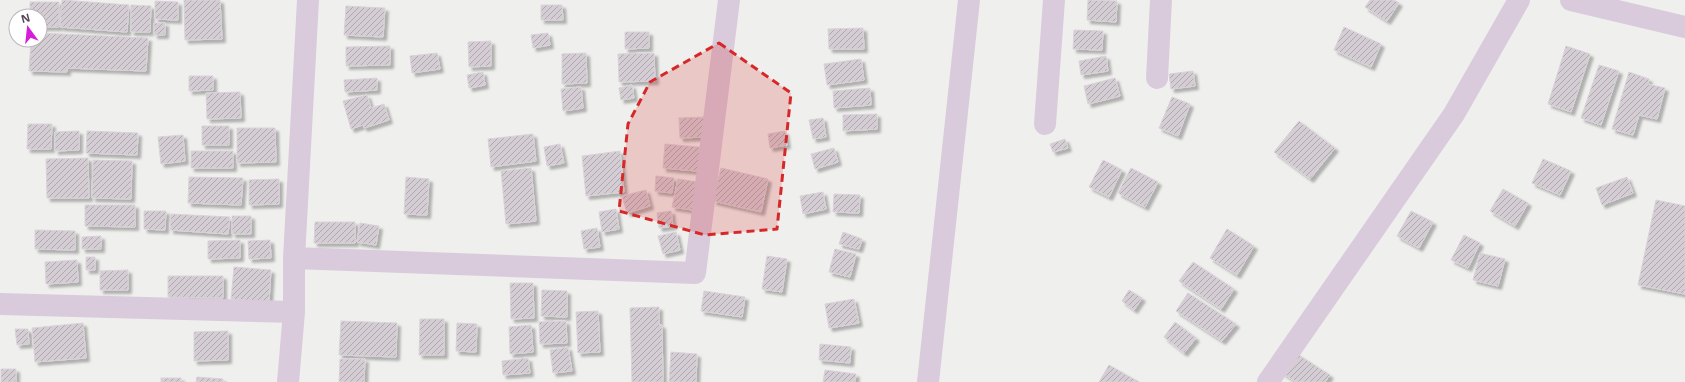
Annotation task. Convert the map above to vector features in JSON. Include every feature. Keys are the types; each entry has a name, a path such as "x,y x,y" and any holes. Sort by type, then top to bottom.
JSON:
{"street":[{"path":"288,382 294,312 294,258 308,0"},
{"path":"294,258 695,273 729,0"},
{"path":"928,382 969,0"},
{"path":"1045,124 1054,0"},
{"path":"1157,78 1161,0"},
{"path":"1268,382 1454,114 1520,0"},
{"path":"1571,0 1685,27"},
{"path":"0,304 294,312"}],"highlighted area":[{"path":"719,43 791,93 777,229 705,235 619,211 628,124 650,82"}],"building":[{"path":"62,0 129,5 127,32 60,27"},
{"path":"184,0 220,0 222,39 185,40"},
{"path":"1088,0 1117,1 1116,22 1087,20"},
{"path":"1370,0 1394,0 1399,3 1387,21 1365,7"},
{"path":"155,1 178,2 178,20 155,19"},
{"path":"30,2 59,2 59,27 48,27 48,8 30,8"},
{"path":"131,5 151,6 150,32 131,32"},
{"path":"541,5 562,5 563,20 541,20"},
{"path":"346,6 385,8 383,37 344,35"},
{"path":"154,23 165,23 165,35 154,35"},
{"path":"1344,27 1381,44 1371,67 1334,50"},
{"path":"863,28 864,49 829,49 828,29"},
{"path":"1074,30 1103,31 1102,50 1073,49"},
{"path":"625,32 649,32 649,48 625,49"},
{"path":"48,33 148,38 146,71 67,68 67,72 29,71 30,48 48,48"},
{"path":"548,33 550,45 533,48 531,35"},
{"path":"491,41 491,66 469,67 468,42"},
{"path":"390,46 390,65 346,66 346,47"},
{"path":"1566,46 1590,54 1571,112 1548,104"},
{"path":"437,53 440,69 412,73 410,56"},
{"path":"586,53 587,83 562,84 562,54"},
{"path":"654,53 655,81 619,82 618,54"},
{"path":"1106,56 1108,71 1081,75 1079,61"},
{"path":"861,59 864,80 827,85 824,64"},
{"path":"1599,65 1619,71 1601,125 1581,118"},
{"path":"1193,71 1195,86 1171,89 1169,74"},
{"path":"483,72 485,85 469,88 467,75"},
{"path":"1629,72 1649,79 1648,84 1665,88 1657,119 1639,115 1633,135 1612,129"},
{"path":"189,76 213,76 213,90 189,91"},
{"path":"377,78 377,90 345,92 344,80"},
{"path":"1115,78 1120,96 1088,104 1084,86"},
{"path":"632,85 634,98 621,100 619,88"},
{"path":"581,87 583,108 563,111 561,89"},
{"path":"870,88 871,105 834,108 833,91"},
{"path":"240,92 241,118 207,119 206,93"},
{"path":"367,95 371,108 384,104 389,120 364,128 363,125 351,129 343,101"},
{"path":"1172,97 1190,104 1178,136 1159,128"},
{"path":"877,114 877,129 843,131 843,115"},
{"path":"706,117 707,137 680,138 679,118"},
{"path":"823,118 826,137 813,139 809,120"},
{"path":"1299,121 1335,148 1310,179 1274,152"},
{"path":"28,124 52,124 51,149 27,149"},
{"path":"202,126 229,126 229,145 202,145"},
{"path":"237,128 275,128 276,162 237,163"},
{"path":"79,131 79,150 55,151 55,132"},
{"path":"87,131 138,133 137,155 86,153"},
{"path":"785,131 787,145 770,148 768,134"},
{"path":"533,134 536,161 491,167 488,139"},
{"path":"183,135 185,161 161,164 158,137"},
{"path":"1065,139 1068,148 1053,152 1050,144"},
{"path":"560,144 564,163 547,166 544,147"},
{"path":"665,144 709,148 707,172 663,168"},
{"path":"834,148 838,162 815,169 811,154"},
{"path":"191,151 233,151 233,168 191,168"},
{"path":"620,151 624,192 586,196 582,156"},
{"path":"88,158 89,198 47,198 46,159"},
{"path":"1543,159 1571,171 1560,195 1532,183"},
{"path":"93,160 132,161 131,199 92,198"},
{"path":"1103,160 1122,170 1109,197 1089,187"},
{"path":"531,168 536,221 506,224 501,171"},
{"path":"721,168 768,179 761,212 713,201"},
{"path":"1131,168 1158,182 1145,207 1118,193"},
{"path":"656,176 674,178 672,193 655,191"},
{"path":"189,177 243,178 241,205 188,203"},
{"path":"406,177 429,179 427,215 404,214"},
{"path":"1627,177 1633,193 1602,205 1596,188"},
{"path":"279,179 279,204 249,205 249,180"},
{"path":"678,179 697,182 692,210 672,207"},
{"path":"1503,189 1528,203 1515,226 1490,211"},
{"path":"646,190 650,206 627,213 622,196"},
{"path":"823,192 826,209 803,214 800,196"},
{"path":"834,194 860,195 859,213 833,212"},
{"path":"1656,200 1685,206 1685,294 1638,285"},
{"path":"85,205 135,205 135,227 85,226"},
{"path":"616,209 619,229 602,232 599,212"},
{"path":"144,211 166,211 165,230 144,229"},
{"path":"671,211 673,226 659,228 657,213"},
{"path":"1411,211 1433,222 1419,248 1397,236"},
{"path":"171,214 230,217 228,234 170,230"},
{"path":"232,216 251,216 251,234 232,234"},
{"path":"315,222 355,222 355,243 314,243"},
{"path":"360,223 379,226 376,245 357,242"},
{"path":"597,228 600,247 584,249 581,231"},
{"path":"1227,229 1254,246 1237,275 1210,258"},
{"path":"35,230 75,231 75,250 35,249"},
{"path":"676,232 680,250 663,254 658,236"},
{"path":"843,232 862,239 859,249 839,244"},
{"path":"1464,235 1480,243 1468,268 1451,260"},
{"path":"101,236 101,249 82,249 82,237"},
{"path":"240,240 240,258 208,259 208,241"},
{"path":"270,240 271,258 249,259 248,241"},
{"path":"835,249 856,254 850,277 829,272"},
{"path":"1480,253 1505,259 1498,286 1473,280"},
{"path":"767,256 787,259 782,292 762,289"},
{"path":"86,257 95,257 95,270 86,270"},
{"path":"77,260 78,282 46,284 45,262"},
{"path":"1193,262 1234,289 1221,309 1179,281"},
{"path":"234,267 271,270 269,302 231,299"},
{"path":"128,270 128,290 100,290 100,271"},
{"path":"168,276 223,276 223,298 168,297"},
{"path":"510,283 533,283 534,318 511,319"},
{"path":"542,290 567,291 567,317 541,316"},
{"path":"1129,290 1142,298 1134,310 1122,301"},
{"path":"704,291 745,297 742,317 701,311"},
{"path":"1188,293 1236,324 1222,341 1176,311"},
{"path":"854,299 859,323 829,328 825,304"},
{"path":"659,307 659,325 662,325 663,382 632,382 630,308"},
{"path":"598,311 600,352 578,353 576,312"},
{"path":"420,319 444,319 444,355 419,355"},
{"path":"341,321 397,323 396,357 339,355"},
{"path":"566,321 567,343 540,344 539,322"},
{"path":"1175,322 1196,338 1184,353 1164,337"},
{"path":"83,323 86,358 35,362 32,328"},
{"path":"457,323 477,324 476,352 456,351"},
{"path":"531,325 533,352 510,354 509,327"},
{"path":"15,329 28,329 29,344 17,345"},
{"path":"228,331 228,360 194,361 194,332"},
{"path":"820,344 851,347 850,363 819,360"},
{"path":"568,347 572,371 553,373 550,350"},
{"path":"671,352 697,354 696,382 669,382"},
{"path":"1294,352 1330,375 1325,382 1296,382 1281,372"},
{"path":"528,358 530,373 503,375 502,361"},
{"path":"340,359 365,359 364,382 339,382"},
{"path":"1109,365 1139,382 1099,382"},
{"path":"1,369 16,369 16,382 1,382"},
{"path":"825,370 856,374 855,382 823,382"},
{"path":"197,377 223,379 223,382 196,382"},
{"path":"161,378 181,378 181,382 161,382"}]}
